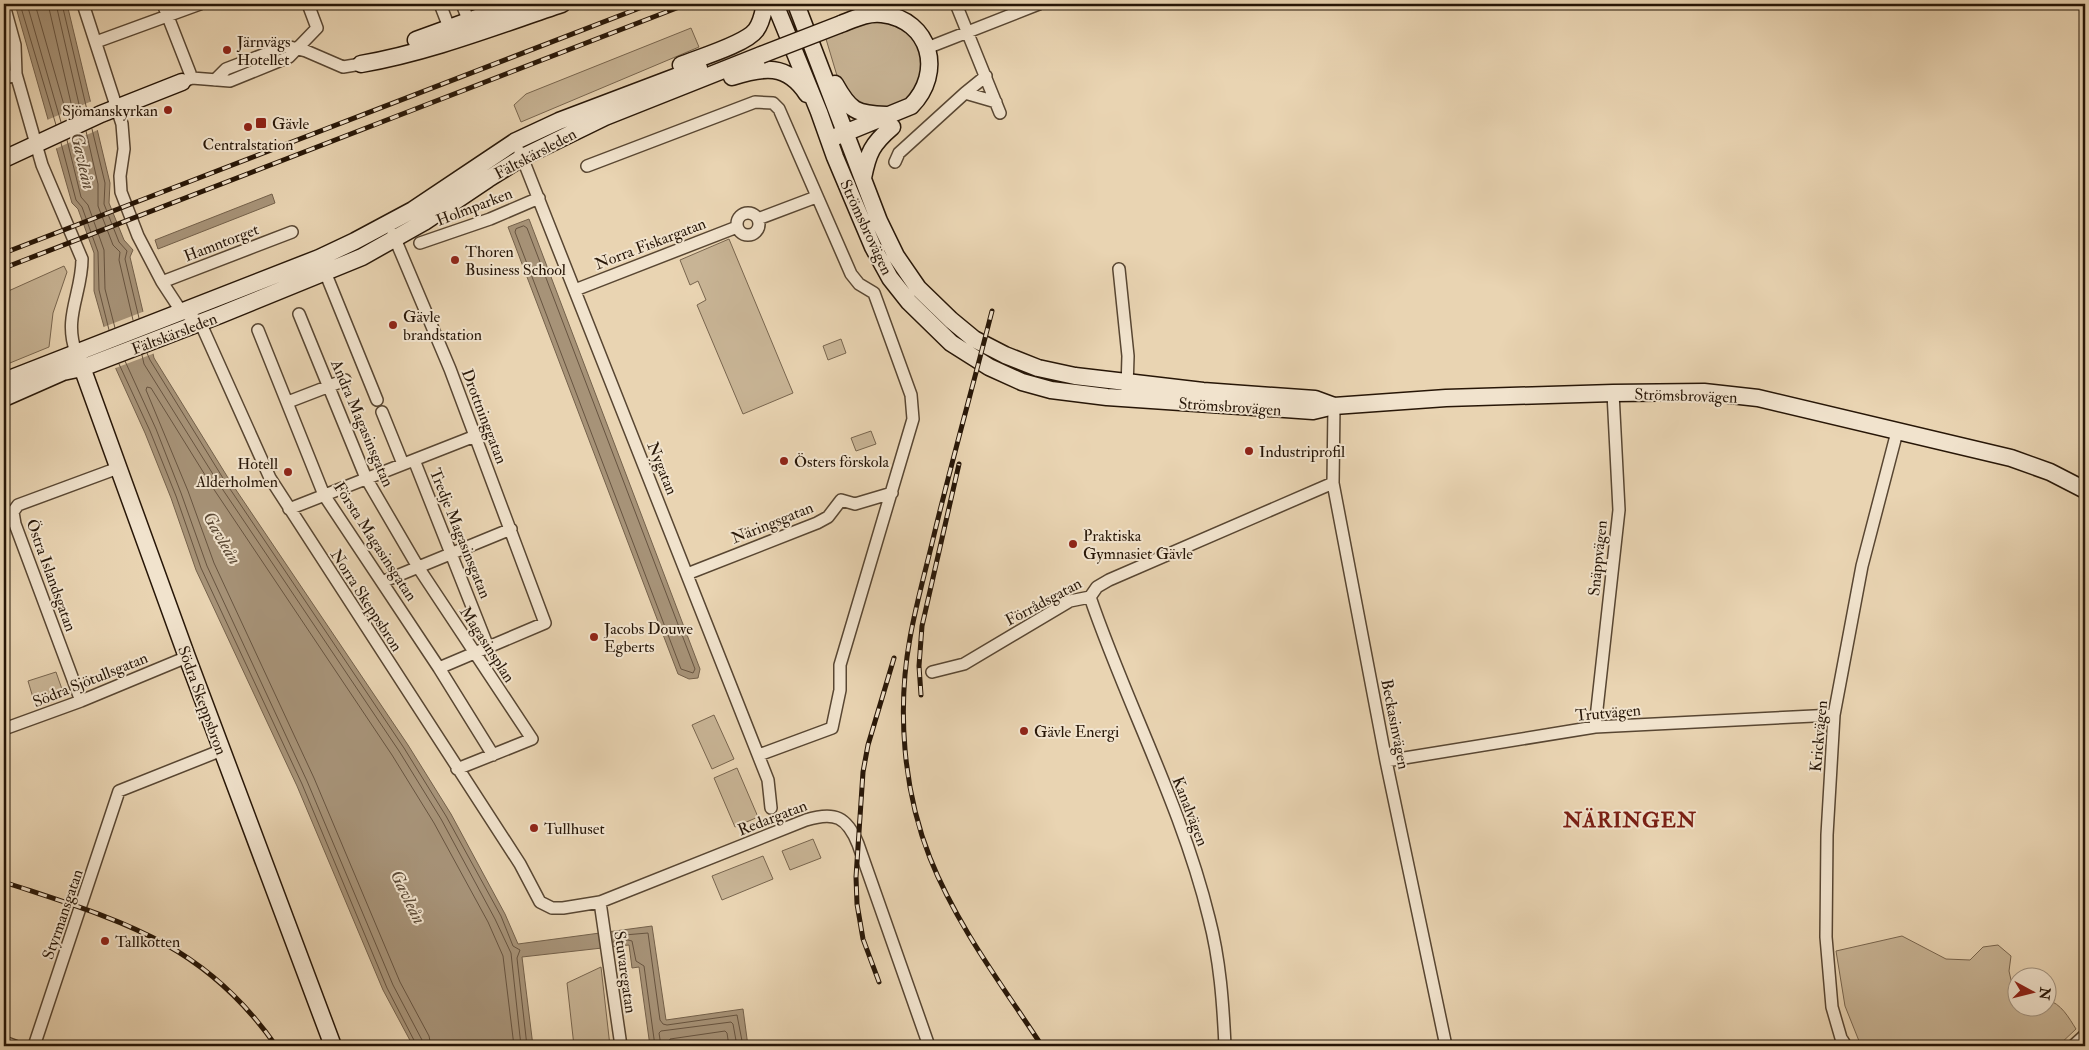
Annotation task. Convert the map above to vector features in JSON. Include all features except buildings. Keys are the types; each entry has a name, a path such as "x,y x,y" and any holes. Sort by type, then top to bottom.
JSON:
{"main road":[{"path":"471,27 515,4"},
{"path":"362,64 471,27 562,4"},
{"path":"559,121 613,90 729,47 748,37 760,25 764,4"},
{"name":"Strömsbrovägen","path":"775,4 863,226 890,278 908,302 951,343 989,367 1022,382 1051,390 1126,391 1315,399 1334,406 1446,398 1613,392 1704,392 1758,398 2011,458 2050,472 2085,490"},
{"name":"Strömsbrovägen","path":"796,4 879,221 896,256 918,288 974,339 1005,355 1038,368 1075,376 1126,391"},
{"name":"Fältskärsleden","path":"4,381 181,311 322,265 362,257 480,163 516,141 559,121 759,51 839,20 863,5 881,4 901,8 926,25 933,34 926,86 920,97 892,121 830,144"},
{"name":"Fältskärsleden","path":"839,20 881,14 899,18 932,46"},
{"path":"813,50 845,102 852,109 892,121 871,148 863,178"},
{"name":"Fältskärsleden","path":"392,232 436,215 523,157 605,117 759,51"},
{"path":"560,140 650,110 758,69 774,70 790,75 804,89 819,112"},
{"path":"4,159 96,116 188,78"},
{"name":"Fältskärsleden","path":"4,398 63,372 82,368 200,322 322,265"},
{"name":"Södra Skeppsbron","path":"76,352 329,1045"}],"street":[{"path":"83,4 122,124 124,149 120,176 121,192 138,236 162,282 181,311 200,322"},
{"path":"163,4 188,78 215,80 226,69 286,46 343,67 362,64"},
{"path":"96,42 200,4"},
{"path":"298,50 317,28 308,4"},
{"path":"440,4 451,34"},
{"path":"462,4 471,27"},
{"path":"956,4 998,108 965,93"},
{"path":"932,46 1038,4"},
{"path":"4,5 15,44 16,74 44,140 42,166 82,259 82,272 70,325 71,339 76,352"},
{"path":"4,79 16,74"},
{"path":"895,162 899,153 986,76"},
{"path":"587,166 755,102 766,101 773,103 779,109 851,274 859,284 874,294 911,395 913,419 840,665 840,690 832,728 759,755"},
{"name":"Nygatan","path":"516,141 759,755 768,780 771,808"},
{"name":"Norra Fiskargatan","path":"575,290 738,227 738,219 744,214 752,214 758,219 816,197"},
{"name":"Holmparken","path":"420,243 490,219 539,198"},
{"name":"Hamntorget","path":"162,282 292,232"},
{"name":"Drottninggatan","path":"392,232 450,369 545,623 488,647"},
{"path":"322,265 377,400"},
{"path":"1119,269 1128,356 1126,391"},
{"name":"Andra Magasinsgatan","path":"299,314 366,478 418,567"},
{"name":"Norra Skeppsbron","path":"200,322 270,478 520,864 540,902"},
{"name":"Första Magasinsgatan","path":"258,330 324,495 439,668 493,755"},
{"path":"288,402 345,380"},
{"name":"Snäppvägen","path":"1595,727 1619,510 1613,392"},
{"name":"Beckasinvägen","path":"1334,406 1333,483 1386,761 1446,1046"},
{"path":"382,412 403,464"},
{"name":"Krickvägen","path":"1846,1046 1841,1038 1832,1006 1826,936 1827,835 1834,715 1862,566 1897,432"},
{"path":"289,509 474,436"},
{"name":"Tredje Magasinsgatan","path":"414,460 488,647"},
{"name":"Östra Islandsgatan","path":"81,701 15,524 8,510 118,468"},
{"name":"Förrådsgatan","path":"932,672 964,664 1070,602 1090,597 1097,587 1109,580 1333,483"},
{"name":"Näringsgatan","path":"687,574 817,523 828,517 841,500 855,504 892,493"},
{"path":"382,582 510,529"},
{"name":"Magasinsplan","path":"418,567 532,739 493,755"},
{"name":"Kanalvägen","path":"1090,597 1191,856 1210,918 1218,957 1225,1046"},
{"path":"439,668 488,647"},
{"name":"Södra Sjötullsgatan","path":"4,729 81,701 187,657"},
{"name":"Trutvägen","path":"1386,761 1595,727 1834,715"},
{"name":"Styrmansgatan","path":"34,1046 119,792 222,750"},
{"path":"457,769 493,755"},
{"name":"Redargatan","path":"540,902 552,908 600,902 806,820 827,816 841,819 852,829 858,844 929,1046"},
{"name":"Stuvaregatan","path":"600,902 620,1046"},
{"path":"2073,1046 2085,1035"},
{"path":"4,1042 15,1046"}],"shaded area":[{"path":"869,19 890,22 905,29 916,41 921,51 922,73 913,92 906,100 886,111 859,107 838,79 826,39 829,35"},
{"path":"691,28 699,47 521,122 514,105 526,94"},
{"path":"729,239 793,393 743,414 697,305 706,300 698,281 690,285 680,260"},
{"path":"64,266 67,272 53,313 49,347 5,365 4,293"},
{"path":"841,339 846,353 828,360 823,346"},
{"path":"871,431 876,444 856,451 851,438"},
{"path":"56,672 63,692 34,701 28,681"},
{"path":"714,715 734,759 712,769 692,725"},
{"path":"737,768 758,817 735,827 714,778"},
{"path":"813,839 821,858 790,870 782,851"},
{"path":"763,856 773,879 722,900 712,876"},
{"path":"1902,936 1946,959 1970,960 1983,947 1998,945 2011,956 2009,968 2006,968 2006,1018 2056,1018 2056,1004 2064,1011 2076,1029 2058,1046 1861,1046 1845,1006 1836,951"},
{"path":"601,967 610,1046 574,1046 567,983"}],"water":[{"name":"Gavleån","path":"15,4 67,4 110,183 109,203 124,240 133,250 130,257 154,358 230,481 408,745 451,814 505,914 518,944 652,926 666,1020 743,1009 748,1046 650,1046 639,967 632,968 629,945 522,957 533,1046 413,1046 383,990 297,786 196,570 171,498 145,433 116,369 94,291 94,253 78,209 72,203"},
{"path":"272,194 275,203 158,249 155,240"},
{"path":"529,219 700,669 698,678 689,679 678,674 508,227"}],"pier":[{"path":"92,101 100,129 55,149 47,120"},
{"path":"145,311 155,353 113,369 101,328"}],"railway":[{"path":"4,253 650,4"},
{"path":"4,268 687,4"},
{"path":"992,311 912,625 906,665 903,721 908,777 921,832 930,858 953,907 981,955 1042,1046"},
{"path":"921,695 919,666 922,626 959,464"},
{"path":"879,982 863,939 857,904 856,877 863,772 868,745 894,658"},
{"path":"4,882 121,923 155,939 188,958 219,981 248,1010 276,1046"}],"place":[{"name":"Järnvägs Hotellet","path":"227,50"},
{"name":"Sjömanskyrkan","path":"168,110"},
{"name":"Gävle","path":"261,123"},
{"name":"Centralstation","path":"248,127"},
{"name":"Thoren Business School","path":"455,260"},
{"name":"Gävle brandstation","path":"393,325"},
{"name":"Industriprofil","path":"1249,451"},
{"name":"Östers förskola","path":"784,461"},
{"name":"Hotell Alderholmen","path":"288,472"},
{"name":"Praktiska Gymnasiet Gävle","path":"1073,544"},
{"name":"Jacobs Douwe Egberts","path":"594,637"},
{"name":"Gävle Energi","path":"1024,731"},
{"name":"Tullhuset","path":"534,828"},
{"name":"Tallkotten","path":"105,941"}],"district":[{"name":"NÄRINGEN","path":"1630,820"}]}
